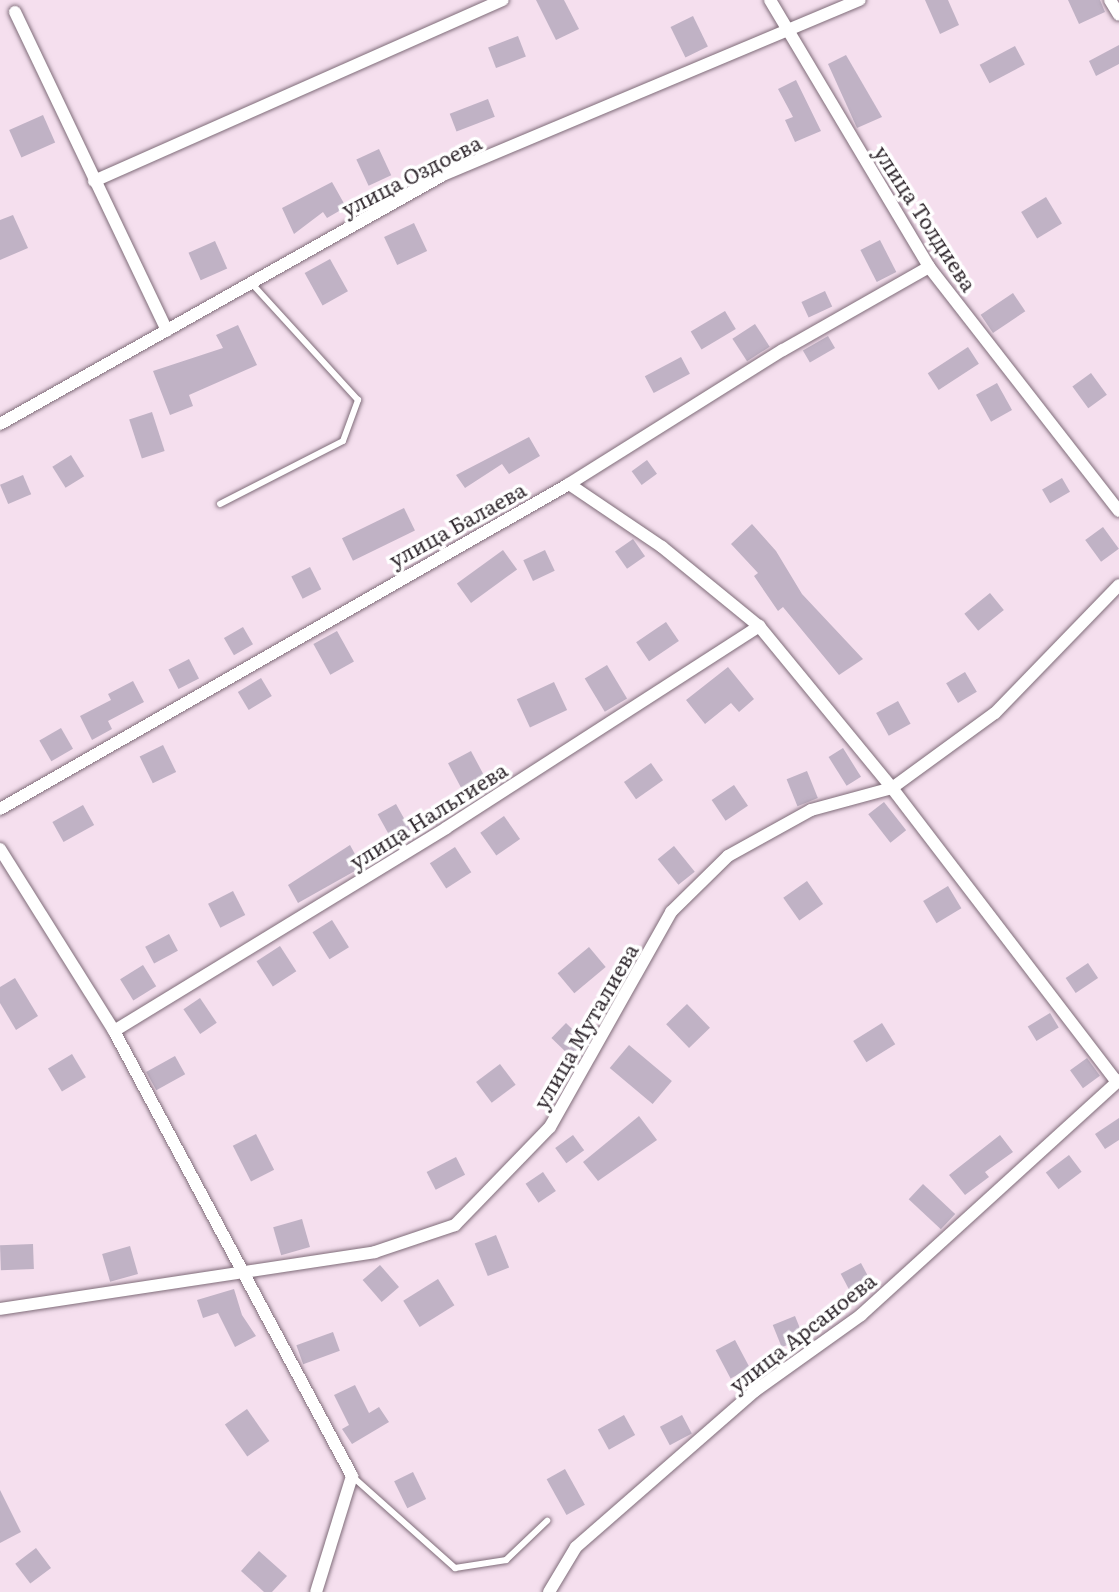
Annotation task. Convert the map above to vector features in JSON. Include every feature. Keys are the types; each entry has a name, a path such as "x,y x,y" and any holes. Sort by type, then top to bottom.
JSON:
{"street":[{"path":"94,181 503,0"},
{"name":"улица Толдиева","path":"770,0 929,267 1118,509"},
{"name":"улица Оздоева","path":"0,424 443,174 860,0"},
{"path":"1110,0 1119,16"},
{"path":"15,12 167,331"},
{"name":"улица Балаева","path":"0,809 569,484 783,350 929,267"},
{"path":"569,484 662,547 759,626 892,788 1118,1081"},
{"name":"улица Муталиева","path":"0,1310 375,1252 456,1225 550,1127 671,912 728,856 811,810 892,788 995,713 1119,585"},
{"name":"улица Нальгиева","path":"114,1031 446,828 759,626"},
{"path":"0,849 114,1031 246,1272 352,1476 316,1592"},
{"name":"улица Арсаноева","path":"549,1592 576,1546 755,1391 861,1315 1118,1081"}],"lane":[{"path":"220,504 343,441 358,400 251,283"},
{"path":"352,1476 456,1568 506,1560 547,1521"}],"building":[{"path":"536,0 564,0 579,29 556,40"},
{"path":"925,0 948,0 959,25 940,34"},
{"path":"1068,0 1100,0 1105,12 1079,24"},
{"path":"693,16 708,47 685,58 671,27"},
{"path":"518,36 526,57 496,68 488,47"},
{"path":"1119,45 1119,64 1096,76 1089,61"},
{"path":"1015,46 1025,65 990,83 980,65"},
{"path":"846,55 882,117 857,128 828,64"},
{"path":"796,80 821,131 795,142 785,120 793,117 778,89"},
{"path":"488,99 495,117 457,131 450,114"},
{"path":"43,115 55,142 21,157 9,130"},
{"path":"379,149 391,175 369,186 356,160"},
{"path":"332,182 346,207 327,218 323,212 294,234 282,208"},
{"path":"1046,197 1062,224 1037,239 1021,212"},
{"path":"13,215 28,248 0,260 0,220"},
{"path":"414,223 427,251 397,265 384,237"},
{"path":"880,240 896,272 877,282 860,250"},
{"path":"215,241 227,268 201,280 189,253"},
{"path":"330,259 348,291 323,305 305,273"},
{"path":"825,291 832,306 809,317 801,302"},
{"path":"1013,293 1025,311 993,333 981,315"},
{"path":"725,311 736,329 702,350 691,332"},
{"path":"755,324 770,347 747,361 732,339"},
{"path":"238,325 257,365 189,395 193,406 170,415 153,371 223,348 216,335"},
{"path":"828,336 835,348 810,363 803,350"},
{"path":"968,347 979,364 939,390 928,373"},
{"path":"681,357 690,374 654,393 645,376"},
{"path":"1091,373 1107,395 1088,408 1072,387"},
{"path":"997,383 1012,410 991,422 976,395"},
{"path":"152,412 165,451 142,458 129,419"},
{"path":"529,437 540,456 509,474 502,464 465,488 456,475"},
{"path":"71,455 84,476 66,488 52,467"},
{"path":"647,460 657,474 642,485 632,471"},
{"path":"23,475 31,494 8,504 0,485"},
{"path":"1062,478 1070,492 1050,503 1042,490"},
{"path":"404,508 415,530 353,561 342,538"},
{"path":"752,524 776,551 802,594 863,659 839,675 783,607 778,611 754,576 758,573 731,544"},
{"path":"1103,527 1119,549 1101,562 1085,540"},
{"path":"633,539 645,556 627,569 615,552"},
{"path":"503,550 517,569 471,603 457,584"},
{"path":"545,550 555,571 533,581 523,560"},
{"path":"310,567 321,589 303,599 291,577"},
{"path":"990,593 1004,610 978,631 964,614"},
{"path":"666,622 679,641 649,661 636,642"},
{"path":"243,627 253,644 234,655 224,638"},
{"path":"337,631 354,662 330,675 313,644"},
{"path":"189,659 199,679 178,689 169,669"},
{"path":"607,665 627,698 605,712 585,678"},
{"path":"728,667 754,699 739,712 731,703 705,724 686,700"},
{"path":"965,672 977,692 958,703 946,683"},
{"path":"261,678 272,696 249,710 238,692"},
{"path":"133,681 144,702 108,721 112,729 92,740 80,716 111,700 108,694"},
{"path":"554,682 567,710 530,727 517,699"},
{"path":"898,701 911,724 889,736 876,713"},
{"path":"61,728 73,749 51,761 39,740"},
{"path":"163,745 176,772 153,783 140,756"},
{"path":"843,748 861,777 847,786 829,757"},
{"path":"471,751 490,786 467,799 448,763"},
{"path":"651,763 663,780 636,799 624,782"},
{"path":"807,771 818,798 797,806 787,779"},
{"path":"734,785 748,806 726,821 712,800"},
{"path":"884,802 906,830 890,843 868,814"},
{"path":"396,804 412,833 394,843 378,814"},
{"path":"83,805 94,825 64,842 52,822"},
{"path":"504,816 520,839 496,856 480,833"},
{"path":"350,845 362,867 298,903 288,885"},
{"path":"674,846 695,872 678,885 658,859"},
{"path":"455,847 471,872 446,888 430,863"},
{"path":"807,881 823,904 799,921 783,898"},
{"path":"948,886 961,908 937,923 923,901"},
{"path":"233,891 245,915 220,928 208,904"},
{"path":"332,920 349,947 329,959 312,932"},
{"path":"169,934 178,951 154,963 145,947"},
{"path":"280,946 296,971 273,986 257,961"},
{"path":"589,947 606,967 574,993 558,973"},
{"path":"1088,963 1098,978 1076,993 1066,978"},
{"path":"143,965 156,986 133,1001 120,979"},
{"path":"15,978 38,1016 16,1030 0,1003 0,987"},
{"path":"200,998 217,1023 200,1034 183,1009"},
{"path":"687,1004 710,1028 689,1048 666,1024"},
{"path":"1050,1013 1059,1028 1036,1041 1028,1026"},
{"path":"566,1023 587,1043 572,1058 551,1038"},
{"path":"882,1023 895,1044 866,1062 853,1041"},
{"path":"629,1045 672,1081 653,1104 610,1068"},
{"path":"72,1054 86,1077 62,1092 48,1068"},
{"path":"175,1056 185,1074 156,1090 146,1072"},
{"path":"1087,1058 1100,1076 1083,1088 1070,1070"},
{"path":"500,1064 516,1085 492,1103 476,1082"},
{"path":"639,1116 657,1140 598,1181 583,1162"},
{"path":"1119,1118 1119,1140 1105,1149 1095,1134"},
{"path":"256,1134 274,1170 251,1181 233,1146"},
{"path":"573,1135 584,1150 566,1163 555,1148"},
{"path":"1000,1135 1013,1152 985,1172 989,1177 965,1195 949,1175"},
{"path":"1069,1155 1082,1172 1058,1189 1046,1172"},
{"path":"456,1157 465,1175 436,1190 427,1172"},
{"path":"543,1172 556,1191 538,1203 526,1184"},
{"path":"923,1184 955,1214 941,1229 909,1199"},
{"path":"302,1219 310,1247 281,1255 273,1227"},
{"path":"496,1235 509,1267 488,1276 475,1244"},
{"path":"33,1244 34,1269 1,1270 0,1245"},
{"path":"130,1246 138,1274 110,1282 102,1254"},
{"path":"861,1263 872,1284 852,1295 841,1274"},
{"path":"380,1265 399,1287 382,1302 363,1280"},
{"path":"438,1279 454,1305 420,1327 403,1301"},
{"path":"234,1289 242,1315 256,1336 235,1347 218,1313 203,1318 197,1300"},
{"path":"795,1316 804,1338 782,1347 773,1325"},
{"path":"333,1332 340,1351 303,1364 296,1345"},
{"path":"735,1340 750,1368 731,1379 716,1350"},
{"path":"355,1385 369,1413 379,1407 389,1422 352,1444 342,1429 349,1425 334,1395"},
{"path":"247,1409 269,1441 247,1456 225,1424"},
{"path":"624,1415 635,1435 609,1450 598,1430"},
{"path":"682,1415 692,1434 670,1445 660,1427"},
{"path":"565,1469 585,1505 567,1515 547,1479"},
{"path":"413,1472 426,1499 407,1508 394,1481"},
{"path":"0,1490 21,1532 0,1543"},
{"path":"36,1548 51,1568 30,1584 15,1564"},
{"path":"259,1551 287,1576 272,1592 264,1592 241,1571"}]}
